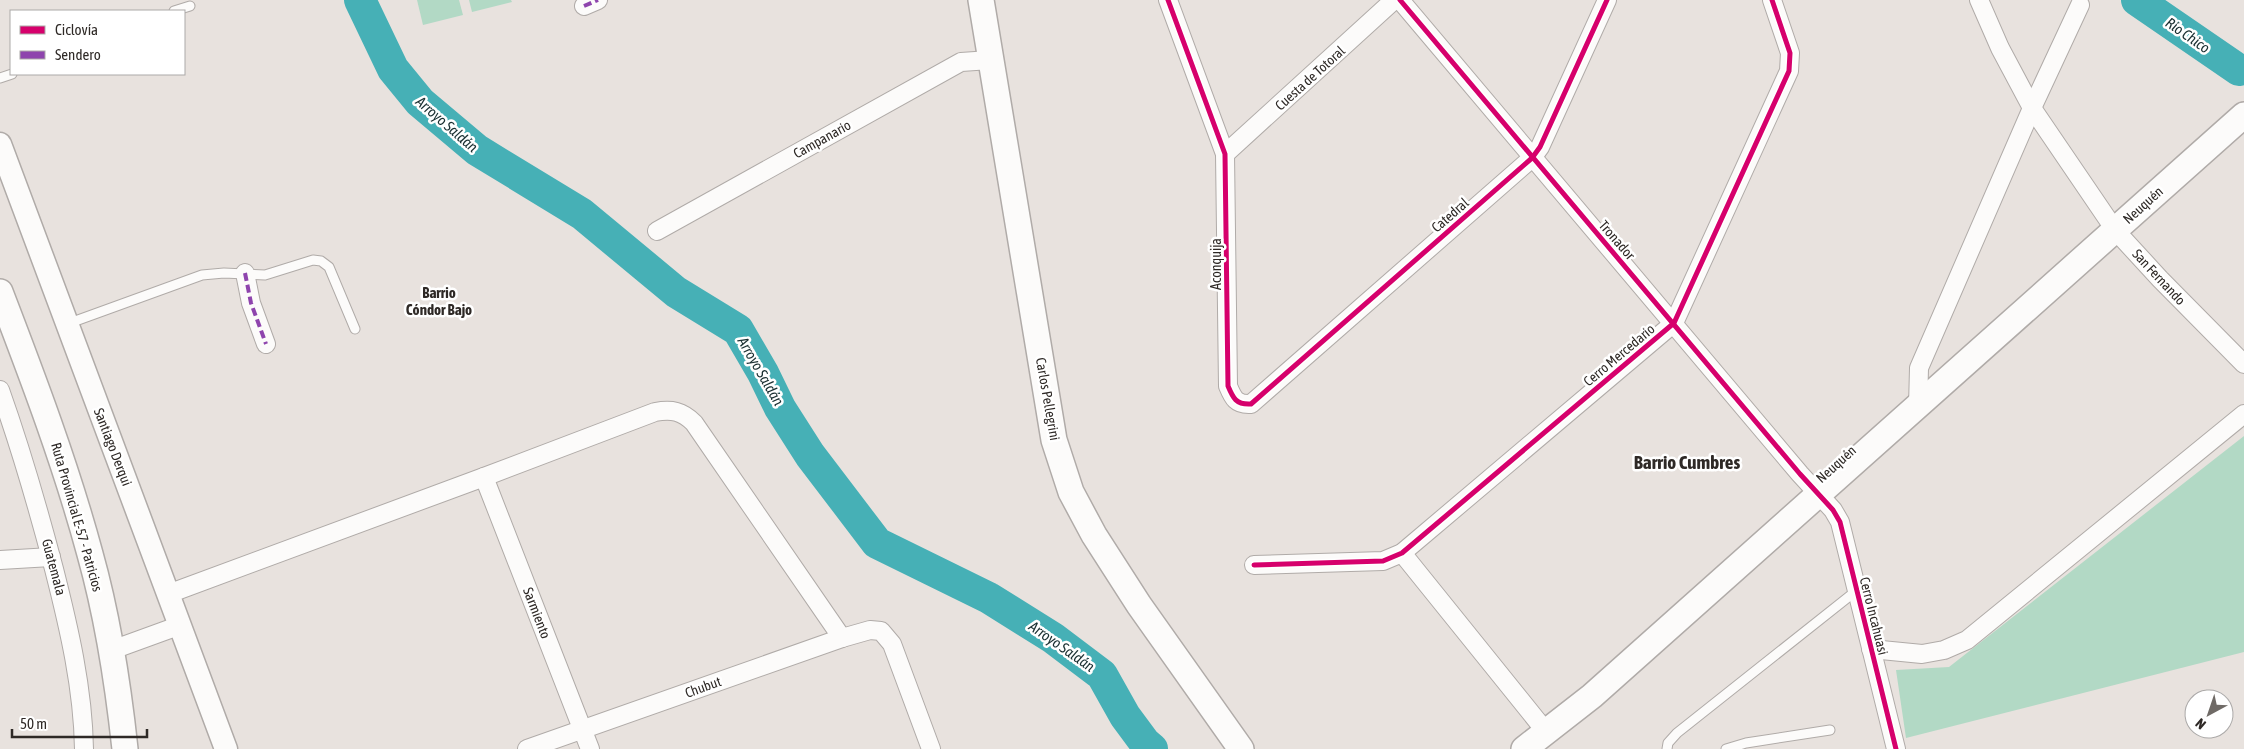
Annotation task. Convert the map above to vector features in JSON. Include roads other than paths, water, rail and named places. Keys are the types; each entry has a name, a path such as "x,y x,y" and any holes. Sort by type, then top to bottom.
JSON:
{"main road":[{"name":"Carlos Pellegrini","path":"981,0 1054,440 1071,492 1108,558 1241,749"},
{"name":"Neuquén","path":"1524,749 1547,733 1592,696 2244,115"},
{"name":"Ruta Provincial E-57 - Patricios","path":"0,292 40,394 91,555 112,650 125,749"}],"street":[{"name":"Aconquija","path":"1168,0 1226,154 1228,386 1234,399 1242,405 1251,404"},
{"name":"Cuesta de Totoral","path":"1226,154 1394,0"},
{"name":"Tronador","path":"1400,0 1800,474 1819,494"},
{"name":"Catedral","path":"1251,404 1532,158 1540,148 1607,0"},
{"name":"Cerro Mercedario","path":"1402,553 1674,323 1789,71 1790,53 1772,0"},
{"name":"San Fernando","path":"1979,0 2000,48 2032,108 2115,230 2160,279 2244,364"},
{"path":"1918,407 1919,368 2032,108 2080,5"},
{"name":"Campanario","path":"657,232 961,62 990,60"},
{"name":"Santiago Derqui","path":"0,144 168,594 178,626 226,749"},
{"path":"246,273 251,303 266,344"},
{"name":"Guatemala","path":"0,390 24,460 67,618 78,682 84,749"},
{"path":"168,594 655,412 676,410 694,424 842,638"},
{"path":"1871,650 1922,654 1944,650 1967,640 2244,414"},
{"name":"Sarmiento","path":"484,477 590,749"},
{"name":"Cerro Incahuasi","path":"1819,494 1840,522 1896,749"},
{"path":"1254,565 1383,560 1402,553 1547,733"},
{"path":"0,560 51,557"},
{"path":"112,650 178,626"},
{"name":"Chubut","path":"527,749 842,638 870,630 881,631 892,644 931,749"}],"lane":[{"path":"177,10 190,6"},
{"path":"67,324 202,275 246,273 265,275 313,260 321,261 329,267 355,329"},
{"path":"1667,749 1668,743 1677,733 1856,591"},
{"path":"1726,749 1746,743 1830,730"}],"waterway":[{"name":"Arroyo Saldán","path":"360,0 393,69 420,102 477,150 582,214 676,292 738,330 763,373 780,408 810,455 877,543 989,598 1053,638 1102,675 1125,716 1145,743 1152,749"},
{"name":"Río Chico","path":"2137,0 2239,70"}],"district":[{"name":"Barrio Cóndor Bajo","path":"439,300"},
{"name":"Barrio Cumbres","path":"1687,462"}]}
